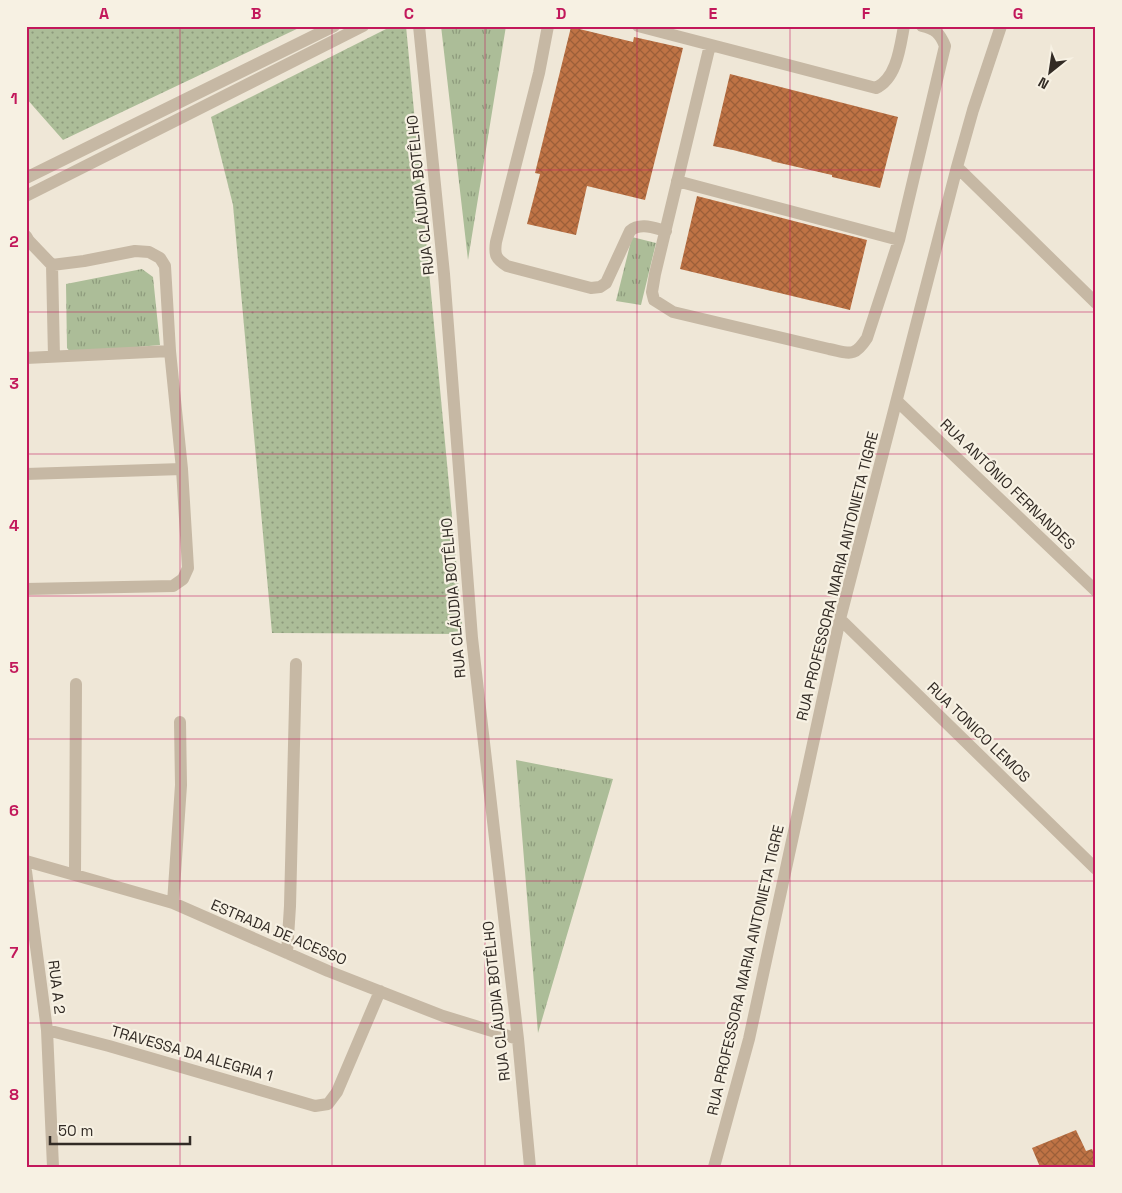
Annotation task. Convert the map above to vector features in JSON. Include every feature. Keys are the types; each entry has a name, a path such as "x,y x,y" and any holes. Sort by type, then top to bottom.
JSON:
{"street":[{"path":"26,178 334,26"},
{"path":"26,196 363,26"},
{"path":"548,26 539,72 496,242 494,254 498,261 507,266 591,288 600,287 606,282 630,231 635,227 646,226 666,231"},
{"path":"638,26 876,88 885,84 896,62 904,26"},
{"path":"710,45 652,292 654,300 673,312 853,353 860,350 867,338 899,240 945,46 942,37 934,29 922,26"},
{"name":"RUA PROFESSORA MARIA ANTONIETA TIGRE","path":"714,1167 749,1039 840,618 956,167 1001,26"},
{"name":"RUA CLÁUDIA BOTÊLHO","path":"419,27 444,274 472,638 518,1039 530,1167"},
{"path":"956,167 1096,302"},
{"path":"677,181 899,240"},
{"path":"27,240 52,264 54,356"},
{"path":"26,589 173,586 183,579 188,568 182,469 170,351 165,266 160,258 148,252 135,251 52,264"},
{"path":"26,358 170,351"},
{"name":"RUA ANTÔNIO FERNANDES","path":"897,401 1096,591"},
{"path":"26,474 182,469"},
{"name":"RUA TONICO LEMOS","path":"840,618 1096,869"},
{"path":"287,953 290,906 296,664"},
{"path":"75,875 76,684"},
{"path":"174,903 181,784 180,722"},
{"name":"ESTRADA DE ACESSO","path":"26,861 174,903 287,953 443,1016 518,1039"},
{"name":"RUA A 2","path":"26,871 47,1030 53,1167"},
{"name":"TRAVESSA DA ALEGRIA 1","path":"47,1030 109,1046 315,1106 328,1104 337,1092 380,991"}],"green space":[{"path":"26,26 303,26 63,140 26,98"},
{"path":"392,26 406,26 463,634 272,633 233,205 211,117"},
{"path":"441,26 506,26 468,260"},
{"path":"632,237 656,243 641,305 616,301"},
{"path":"142,269 153,277 160,345 71,353 67,348 66,284"},
{"path":"516,760 613,779 538,1033"}],"building":[{"path":"571,27 633,42 634,37 683,48 645,200 587,186 576,235 527,224 540,174 535,173"},
{"path":"730,74 898,117 880,188 713,146"},
{"path":"697,196 867,240 850,310 680,269"},
{"path":"1076,1130 1086,1151 1092,1149 1096,1157 1096,1167 1040,1167 1032,1148"}]}
